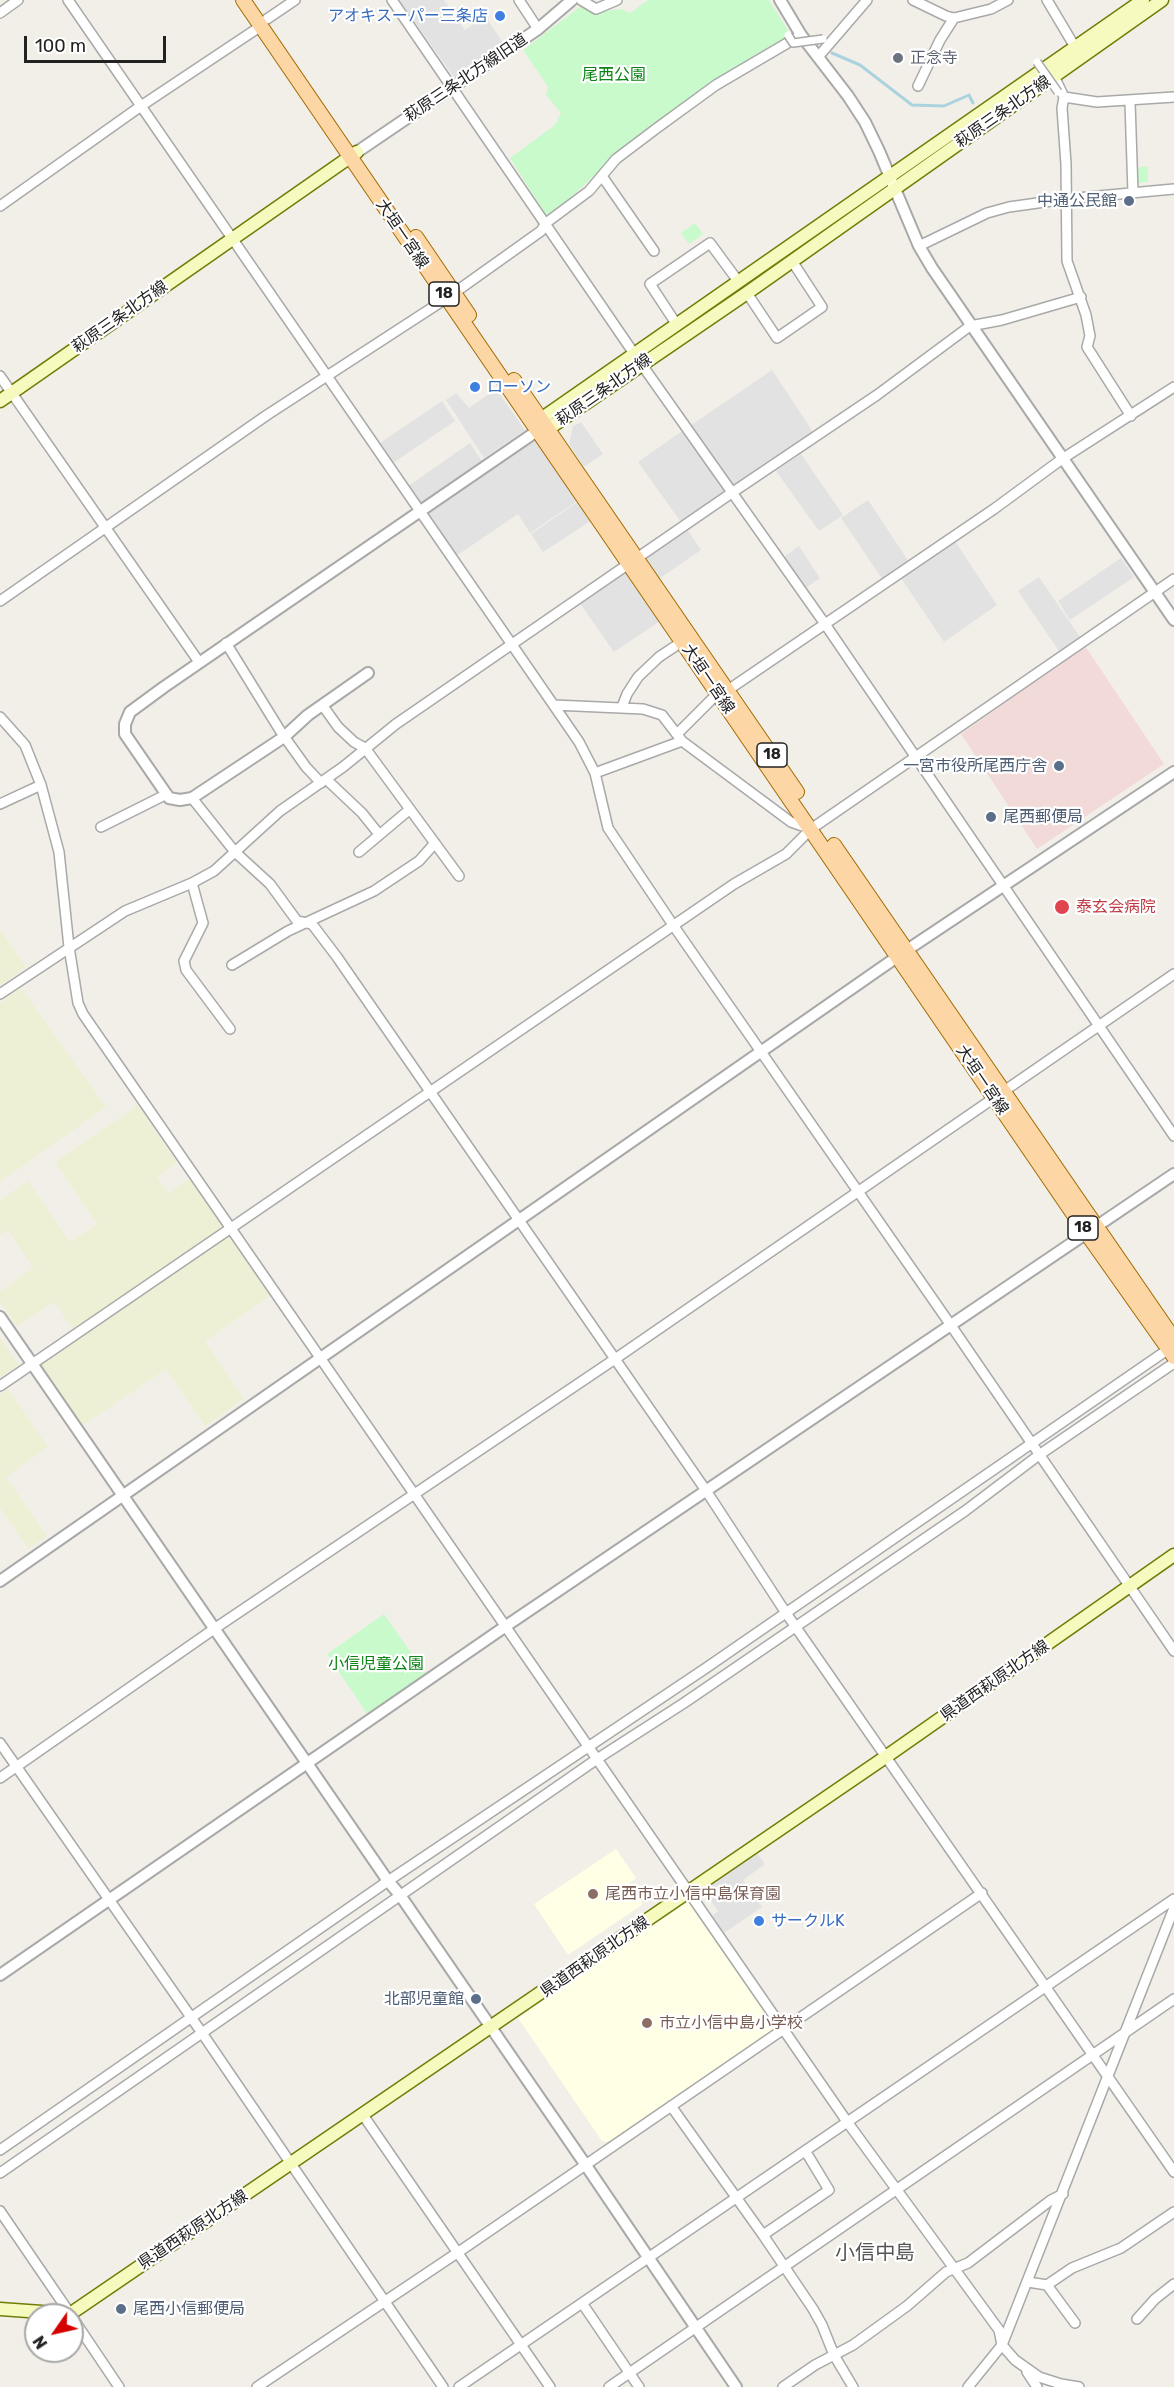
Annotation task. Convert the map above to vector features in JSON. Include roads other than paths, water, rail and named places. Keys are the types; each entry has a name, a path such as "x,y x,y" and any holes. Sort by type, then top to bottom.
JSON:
{"main road":[{"name":"大垣一宮線","path":"243,0 264,22 1173,1348"},
{"name":"大垣一宮線","path":"254,0 264,22"},
{"name":"萩原三条北方線","path":"542,426 639,360 747,293 792,261 892,182 1075,47 1143,0"},
{"name":"萩原三条北方線","path":"639,360 677,325 738,281 1054,76 1162,0"},
{"name":"萩原三条北方線","path":"0,401 354,155"},
{"name":"大垣一宮線","path":"632,561 682,641 723,692"},
{"name":"県道西萩原北方線","path":"84,2306 887,1756 1174,1555"},
{"path":"0,2309 24,2311"}],"street":[{"path":"0,12 18,0"},
{"path":"68,0 579,742 595,773 608,828 1174,1651"},
{"path":"0,206 295,0"},
{"path":"392,0 454,87 639,360 825,624 1174,1136"},
{"path":"519,0 538,29"},
{"name":"萩原三条北方線旧道","path":"354,155 538,29 572,0"},
{"path":"581,0 596,9 617,0"},
{"path":"780,0 801,35 864,122 919,246 970,326 1174,620"},
{"path":"819,57 867,0"},
{"path":"913,0 954,18 991,9 1008,0"},
{"path":"1047,0 1075,47"},
{"path":"918,86 940,40 954,18"},
{"path":"788,35 793,43 823,39"},
{"path":"0,601 267,415 450,295 541,231 546,224 589,191 616,159 716,85 801,35"},
{"path":"1037,62 1061,95 1097,102 1174,98"},
{"path":"1054,76 1061,95 1062,108 1067,261 1081,297 1090,336 1087,347 1131,416"},
{"path":"1130,102 1133,193"},
{"path":"602,176 654,251"},
{"path":"919,246 987,213 1009,207 1174,189"},
{"path":"677,325 650,284 710,243 738,281"},
{"path":"747,293 777,338 822,307 792,261"},
{"path":"0,994 125,911 192,883 214,871 280,811 396,724 877,395 970,326 1002,320 1081,297"},
{"path":"0,376 199,663"},
{"path":"595,773 679,737 723,692 994,509 1062,459 1174,387"},
{"path":"368,673 308,715 284,737 192,798 180,800 169,798 125,734 125,724 130,712 226,643 421,512 542,426"},
{"path":"0,1386 673,925 734,884 786,854 814,826 1174,579"},
{"path":"622,707 627,693 638,677 659,657 682,641"},
{"path":"226,643 284,737 306,767 362,813 378,833"},
{"path":"554,705 622,707 643,709 662,715 679,737 791,822 814,826"},
{"path":"323,706 338,727 354,742 365,748 459,876"},
{"path":"0,717 25,745 41,785 59,852 69,947 78,1003 83,1014 849,2123 999,2330 1002,2345 1023,2366 1039,2377 1079,2387"},
{"path":"0,1581 903,953 1174,772"},
{"path":"0,804 41,785"},
{"path":"101,827 167,794"},
{"path":"192,798 235,852 270,884 297,921 312,924 337,957 707,1492 786,1613 1174,2172"},
{"path":"359,852 370,844 378,833 409,810"},
{"path":"232,965 306,923 374,891 419,861 435,843"},
{"path":"192,883 203,923 184,961 186,970 230,1029"},
{"path":"0,1778 214,1629 615,1359 857,1190 1174,974"},
{"path":"0,1975 506,1626 1174,1174"},
{"path":"0,1317 307,1764 400,1895 736,2387"},
{"path":"0,2150 388,1881 786,1613 1173,1348"},
{"path":"0,2173 597,1759 965,1511 1039,1455 1174,1363"},
{"path":"0,1743 443,2387"},
{"path":"257,2387 458,2253 982,1893"},
{"path":"459,2387 849,2123 1174,1899"},
{"path":"968,2387 1002,2345 1174,1908"},
{"path":"609,2387 1174,1999"},
{"path":"671,2106 763,2235 822,2325 834,2355 853,2387"},
{"path":"363,2115 550,2387"},
{"path":"763,2235 829,2190 806,2152"},
{"path":"783,2387 853,2345 907,2306 946,2272 968,2264 1062,2194"},
{"path":"0,2211 63,2303"},
{"path":"1028,2282 1047,2285 1072,2268 1121,2248 1174,2212"},
{"path":"1137,2319 1174,2284"},
{"path":"1047,2285 1075,2323"},
{"path":"582,2303 639,2387"},
{"path":"84,2334 119,2387"},
{"path":"1023,2366 1037,2387"}],"waterway":[{"path":"832,53 860,65 912,105 944,106 969,95 973,103"}],"place":[{"name":"アオキスーパー三条店","path":"500,16"},
{"name":"正念寺","path":"898,58"},
{"name":"中通公民館","path":"1129,201"},
{"name":"ローソン","path":"475,387"},
{"name":"一宮市役所尾西庁舎","path":"1059,766"},
{"name":"尾西郵便局","path":"991,817"},
{"name":"泰玄会病院","path":"1062,907"},
{"name":"尾西市立小信中島保育園","path":"593,1894"},
{"name":"サークルK","path":"759,1921"},
{"name":"北部児童館","path":"476,1999"},
{"name":"市立小信中島小学校","path":"647,2023"},
{"name":"尾西小信郵便局","path":"121,2309"}],"district":[{"name":"小信中島","path":"875,2253"}],"park label":[{"name":"尾西公園","path":"614,75"},
{"name":"小信児童公園","path":"376,1664"}]}
